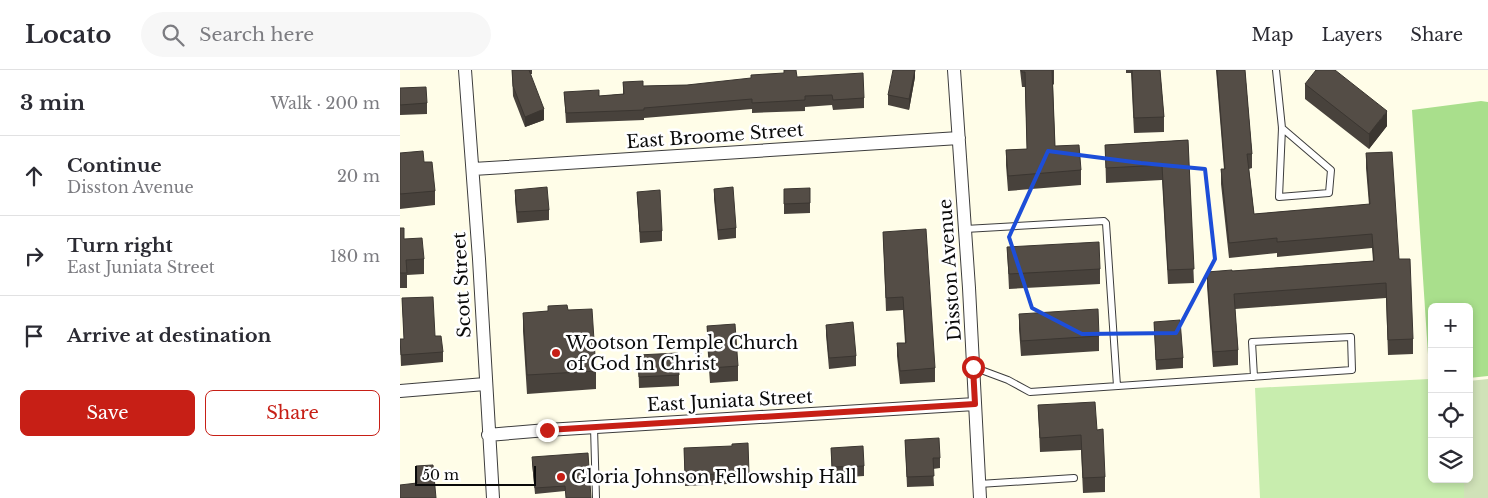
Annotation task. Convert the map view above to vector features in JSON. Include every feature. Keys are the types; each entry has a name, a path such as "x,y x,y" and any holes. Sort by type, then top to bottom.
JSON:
{"street":[{"name":"Scott Street","path":"466,70 493,498"},
{"name":"Disston Avenue","path":"954,70 980,498"},
{"name":"East Broome Street","path":"473,169 958,138"},
{"path":"400,391 485,384"},
{"name":"East Juniata Street","path":"488,435 975,404"}],"lane":[{"path":"1276,70 1282,128 1278,197 1329,193 1331,170 1282,128"},
{"path":"965,229 1106,222 1117,386"},
{"path":"973,367 1008,380 1030,392 1254,377 1352,370 1351,337 1252,342 1254,377"},
{"path":"594,427 596,498"},
{"path":"979,484 1074,478"}],"highlighted area":[{"path":"1048,151 1205,169 1215,259 1176,333 1082,334 1032,308 1009,237"}],"green space":[{"path":"1481,101 1488,102 1488,376 1473,378 1473,303 1428,303 1428,354 1412,110"},
{"path":"1428,379 1428,483 1465,483 1466,493 1464,498 1260,498 1255,388"},
{"path":"1488,379 1488,498 1464,498 1464,483 1473,483 1473,381"}],"building":[{"path":"512,70 529,70 544,109 525,117 513,86"},
{"path":"784,70 796,70 797,77 863,73 864,98 833,100 832,95 805,96 805,100 752,103 752,99 644,108 644,110 566,113 564,92 599,90 599,96 624,94 623,82 643,81 643,86 687,85 751,78 751,75 784,73"},
{"path":"893,70 915,70 909,99 888,95"},
{"path":"1021,70 1052,70 1055,146 1079,145 1081,170 1008,176 1006,150 1027,149 1025,72"},
{"path":"1132,70 1160,70 1164,117 1134,118"},
{"path":"1217,70 1245,70 1252,154 1247,154 1254,214 1370,204 1366,153 1392,152 1399,259 1410,259 1413,339 1388,340 1386,283 1234,294 1238,350 1213,352 1207,272 1374,261 1372,234 1277,242 1277,238 1229,243 1221,169 1225,169"},
{"path":"1316,70 1335,70 1387,111 1369,134 1305,84"},
{"path":"426,87 427,103 400,105 400,88"},
{"path":"1188,140 1194,269 1168,270 1162,165 1106,168 1105,145"},
{"path":"423,151 424,162 432,162 435,191 400,194 400,153"},
{"path":"547,187 549,210 517,212 515,190"},
{"path":"733,187 736,228 718,230 714,189"},
{"path":"810,188 810,203 784,204 784,189"},
{"path":"660,190 662,231 640,232 637,192"},
{"path":"400,228 404,228 404,239 422,238 424,259 406,260 407,273 400,273"},
{"path":"926,229 935,368 900,371 897,343 906,343 903,297 886,298 883,232"},
{"path":"1099,242 1100,269 1009,274 1007,247"},
{"path":"433,297 435,336 441,336 443,352 401,355 400,339 404,339 402,298"},
{"path":"567,305 568,310 592,309 596,371 527,375 523,313 548,311 548,306"},
{"path":"1098,309 1099,336 1021,341 1019,314"},
{"path":"1180,320 1183,358 1156,360 1154,322"},
{"path":"853,322 856,356 829,358 826,325"},
{"path":"735,324 738,366 710,368 707,326"},
{"path":"678,353 679,375 639,377 638,355"},
{"path":"1095,402 1097,430 1103,429 1105,477 1083,478 1081,435 1040,438 1038,405"},
{"path":"939,438 940,458 933,458 934,476 907,477 905,440"},
{"path":"748,443 749,473 685,475 684,448 732,446 732,444"},
{"path":"863,446 864,466 832,467 831,448"},
{"name":"Gloria Johnson Fellowship Hall","path":"588,453 591,498 566,498 565,486 535,488 532,457"},
{"path":"433,465 436,498 400,498 400,485 417,483 416,466"}],"place":[{"name":"Wootson Temple Church of God In Christ","path":"556,353"},
{"name":"Gloria Johnson Fellowship Hall","path":"561,477"}],"route":[{"path":"547,430 975,404 973,367"}]}
